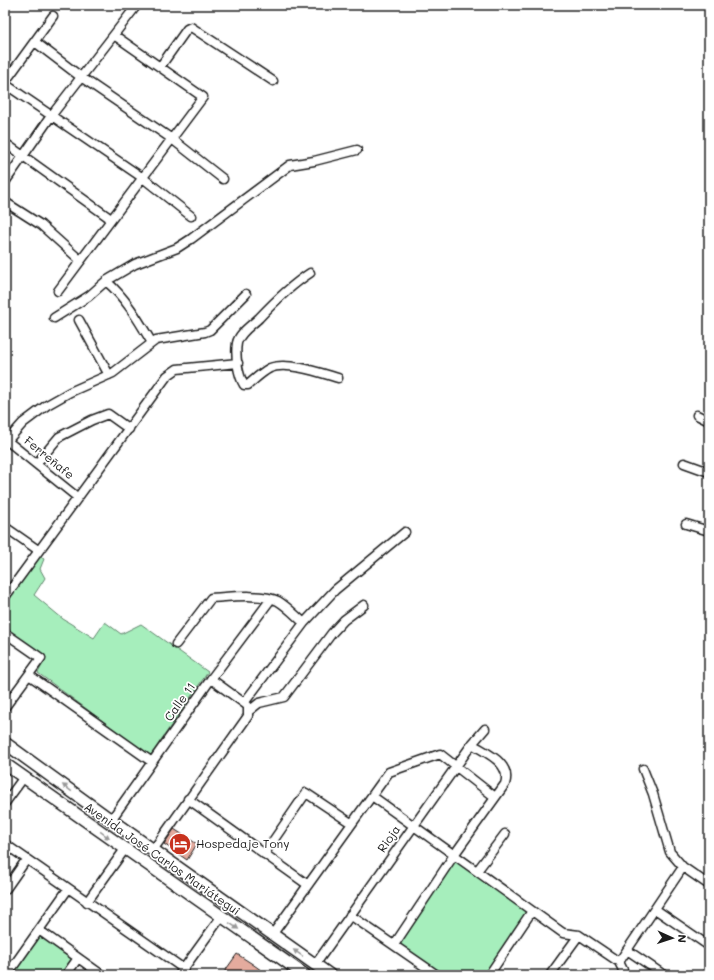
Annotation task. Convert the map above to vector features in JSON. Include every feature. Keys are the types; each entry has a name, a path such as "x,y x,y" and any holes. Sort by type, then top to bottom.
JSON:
{"main road":[{"name":"Avenida José Carlos Mariátegui","path":"5,743 98,811 330,975"},
{"name":"Avenida José Carlos Mariátegui","path":"5,764 305,975"},
{"path":"89,823 98,811"}],"street":[{"path":"5,182 51,116 137,5"},
{"path":"53,16 5,83 143,178 191,216"},
{"path":"160,67 187,29 191,27 273,81"},
{"path":"58,291 203,97 114,35"},
{"path":"35,42 81,77 172,139 223,179"},
{"path":"5,143 111,219"},
{"path":"54,318 89,296 106,281 135,264 177,248 290,165 314,161 357,150"},
{"path":"5,202 41,226 80,260"},
{"path":"310,273 276,299 245,330 237,342 238,363 244,385 248,385 272,367 304,369 338,378"},
{"path":"106,281 116,290 134,313 152,343"},
{"path":"6,440 23,423 47,405 70,392 110,375 152,343 165,337 205,332 246,294"},
{"path":"79,320 110,375"},
{"path":"5,597 77,497 171,372 177,369 238,363"},
{"path":"37,463 59,437 92,420 108,414 129,429"},
{"path":"696,415 709,421"},
{"name":"Ferreñafe","path":"6,440 37,463 77,497"},
{"path":"684,463 709,472"},
{"path":"686,524 709,531"},
{"path":"5,527 38,550"},
{"path":"244,702 304,623 336,590 405,532"},
{"path":"176,644 211,598 271,598 278,600 304,623"},
{"name":"Calle 11","path":"111,820 211,679 271,598"},
{"path":"153,850 248,716 249,711 259,703 284,697 332,633 344,620 364,605"},
{"path":"5,633 41,658 5,707"},
{"path":"29,675 152,762"},
{"path":"211,679 244,702 249,711"},
{"name":"Rioja","path":"315,964 472,744 485,729"},
{"path":"394,945 454,855 494,797 505,784 507,778 498,760 472,744"},
{"path":"272,935 389,772 440,754 494,797"},
{"path":"643,769 653,794 673,858 683,867 709,885"},
{"path":"5,803 24,777"},
{"path":"264,854 306,793 351,823"},
{"path":"372,796 563,932 578,935 619,962 622,972"},
{"path":"188,799 308,885"},
{"path":"477,871 505,834"},
{"path":"5,844 182,972 221,917"},
{"path":"87,902 125,849"},
{"path":"5,890 26,860"},
{"path":"619,962 683,867"},
{"path":"7,975 68,889"},
{"path":"655,909 709,946"},
{"path":"489,975 532,911"},
{"path":"350,915 437,975"},
{"path":"39,930 102,975"},
{"path":"550,975 578,935"},
{"path":"627,950 664,975"},
{"path":"66,975 78,958"}],"green space":[{"path":"39,556 44,559 40,569 45,578 34,595 63,619 94,638 105,622 121,634 141,624 208,672 150,756 38,673 46,657 5,629 5,605"},
{"path":"455,858 527,913 485,975 442,975 398,943"},
{"path":"40,934 73,957 61,975 11,975"}],"building":[{"name":"Hospedaje Tony","path":"174,829 197,844 187,860 164,844"},
{"path":"237,954 251,963 268,975 222,975"}],"place":[{"name":"Hospedaje Tony","path":"180,844"}]}
